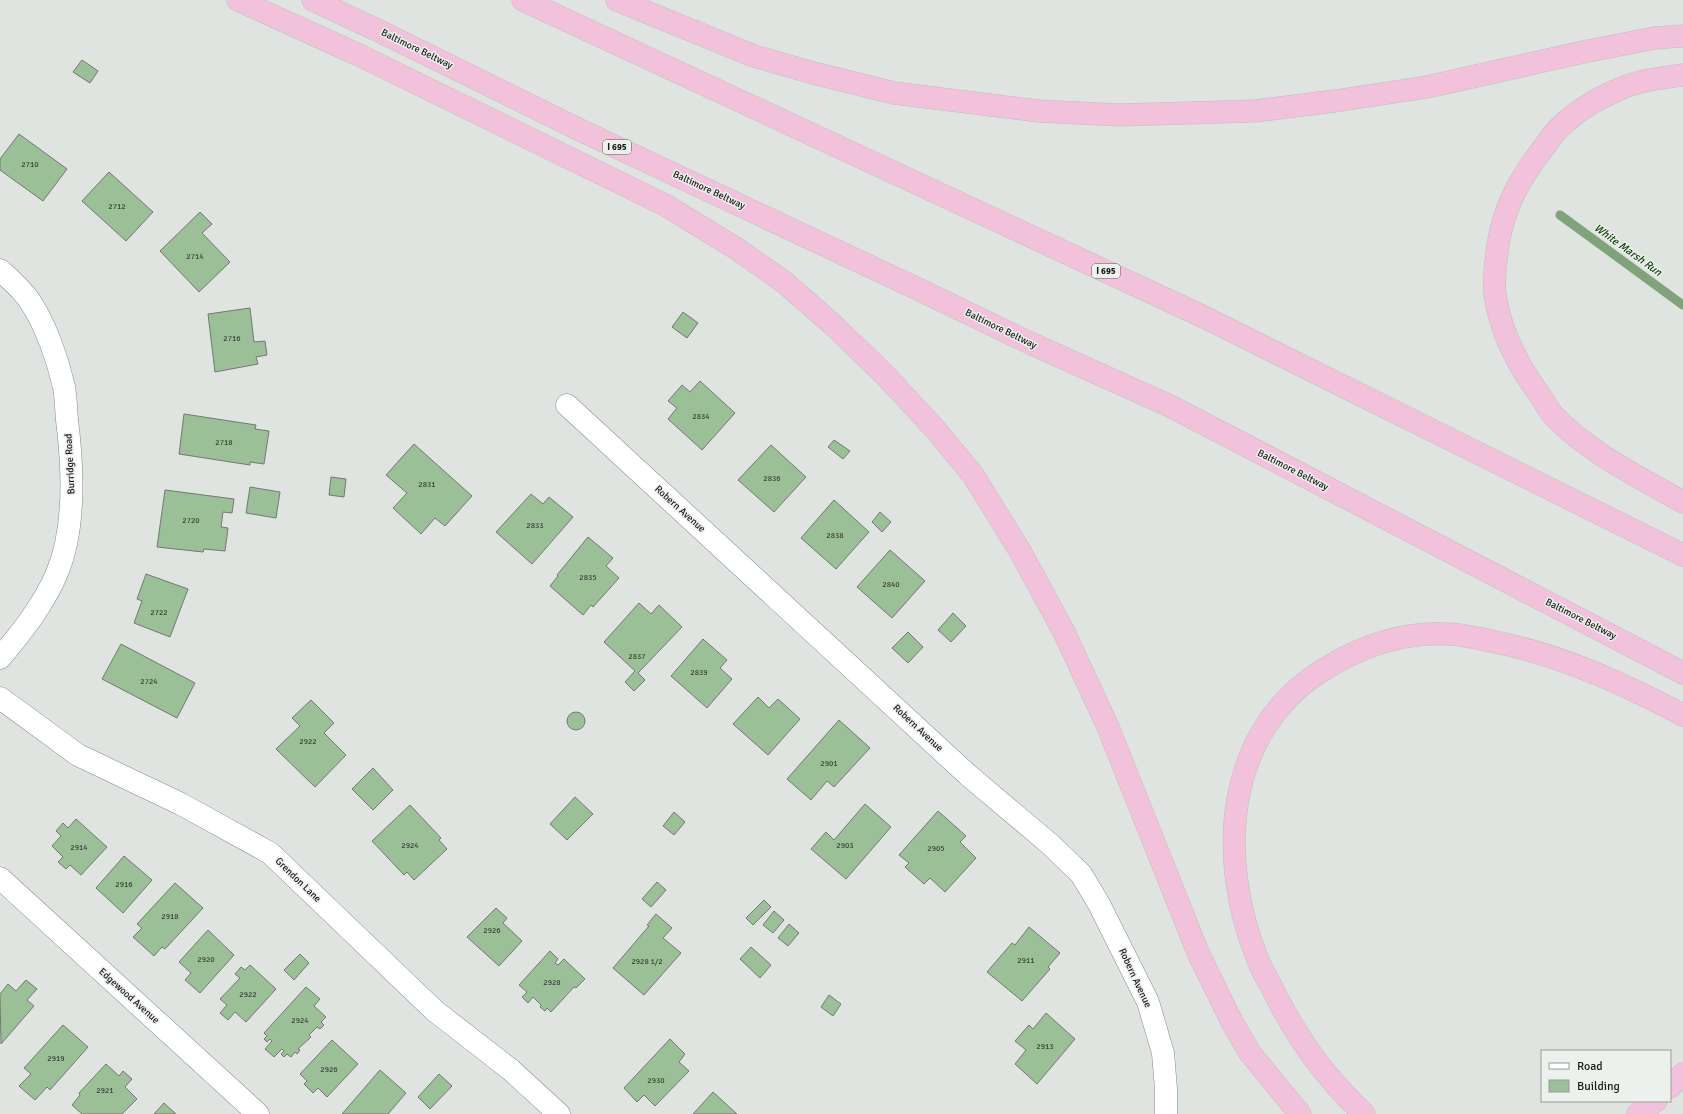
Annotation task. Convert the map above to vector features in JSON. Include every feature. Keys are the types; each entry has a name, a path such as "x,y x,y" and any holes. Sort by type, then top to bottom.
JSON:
{"highway":[{"path":"238,0 361,56 667,206 737,248 784,282 831,323 885,375 935,429 972,475 1020,551 1064,632 1108,727 1199,955 1232,1022 1250,1054 1300,1114"},
{"name":"Baltimore Beltway","path":"313,0 594,136 922,290 1030,343 1170,406 1683,673"},
{"name":"I 695","path":"523,0 1204,317 1683,555"},
{"path":"617,0 754,56 813,73 894,93 1038,111 1119,115 1255,111 1335,101 1427,87 1595,49 1655,38 1683,36"},
{"path":"1683,75 1654,78 1621,88 1586,107 1558,128 1521,178 1508,206 1500,233 1496,261 1495,292 1500,318 1512,351 1528,379 1553,415 1586,444 1683,502"},
{"path":"1364,1114 1339,1090 1311,1056 1289,1021 1258,960 1243,912 1235,870 1234,834 1237,796 1246,767 1259,737 1278,709 1306,680 1341,659 1372,644 1413,636 1447,634 1521,647 1590,670 1633,689 1683,715"},
{"path":"1671,1086 1683,1074"},
{"path":"1638,1114 1655,1102"}],"street":[{"name":"Burridge Road","path":"0,270 16,285 31,303 49,340 64,387 70,444 72,495 67,539 58,572 43,601 21,633 0,658"},
{"name":"Robern Avenue","path":"567,405 968,775 1052,845 1080,874 1099,904 1148,1002 1163,1054 1166,1089 1166,1114"},
{"name":"Grendon Lane","path":"0,698 78,755 181,804 270,854 435,1011 511,1070 559,1114"},
{"name":"Edgewood Avenue","path":"0,878 258,1114"}],"building":[{"path":"82,60 98,71 90,83 73,72"},
{"path":"19,134 67,169 43,201 0,170 0,159"},
{"path":"109,172 153,212 126,241 82,201"},
{"path":"200,212 212,224 202,233 230,262 199,292 160,251"},
{"path":"250,308 254,342 265,341 267,355 256,357 258,364 215,372 208,314"},
{"path":"683,312 698,323 687,338 672,327"},
{"path":"700,381 735,413 702,450 668,419 677,408 668,401 682,385 690,392"},
{"path":"184,414 256,425 255,429 269,431 264,464 250,462 250,465 179,454"},
{"path":"834,440 850,451 843,459 828,447"},
{"path":"414,444 472,496 445,526 435,518 421,534 393,508 407,493 386,475"},
{"path":"771,445 806,477 774,512 738,480"},
{"path":"331,477 346,479 344,497 329,495"},
{"path":"250,487 280,492 276,518 246,513"},
{"path":"165,490 234,499 232,513 223,512 221,527 228,528 225,551 204,549 203,552 157,547"},
{"path":"531,494 543,504 549,497 573,517 532,564 496,532"},
{"path":"834,500 869,532 836,569 801,538"},
{"path":"880,512 891,522 882,532 872,522"},
{"path":"588,537 613,558 606,566 619,578 593,607 591,605 583,615 550,586 558,576 557,575"},
{"path":"890,550 925,581 892,618 857,587"},
{"path":"146,574 188,589 170,637 134,623 142,601 137,599"},
{"path":"639,603 651,614 659,605 682,627 638,673 645,680 634,691 625,682 635,671 604,642"},
{"path":"953,613 966,626 951,642 938,630"},
{"path":"908,632 923,647 908,663 892,648"},
{"path":"703,639 727,660 720,668 732,679 707,708 671,676"},
{"path":"121,644 195,683 177,718 102,679"},
{"path":"758,697 769,708 778,699 800,719 768,755 733,724"},
{"path":"311,700 334,723 324,733 346,755 315,787 276,749 300,726 292,718"},
{"path":"572,712 580,712 585,717 583,728 580,730 572,730 567,725 567,717"},
{"path":"839,720 870,748 834,787 827,781 811,800 787,779"},
{"path":"373,768 393,790 373,810 352,789"},
{"path":"575,797 593,814 567,840 550,824"},
{"path":"865,804 891,827 846,879 811,849 826,832 834,840"},
{"path":"410,805 441,838 439,840 447,849 414,880 407,872 404,875 372,841"},
{"path":"938,811 966,836 960,842 976,858 945,892 930,878 924,884 905,867 909,863 899,855"},
{"path":"674,812 685,822 674,835 663,826"},
{"path":"76,819 107,847 81,875 70,865 66,869 58,862 63,857 52,846 61,836 56,831 63,823 68,828"},
{"path":"124,856 152,880 123,913 96,888"},
{"path":"657,882 666,890 651,907 642,899"},
{"path":"175,883 203,908 165,949 162,947 154,956 133,937 142,928 137,924"},
{"path":"764,900 771,907 753,925 746,918"},
{"path":"496,908 507,918 503,923 522,941 499,966 467,937"},
{"path":"774,911 784,920 773,933 763,925"},
{"path":"656,914 672,928 663,938 681,953 644,995 613,968 649,926 647,925"},
{"path":"789,924 799,933 788,946 778,938"},
{"path":"1029,927 1060,953 1048,967 1050,969 1022,1001 987,972 1012,943 1015,945"},
{"path":"208,930 234,955 200,993 185,980 191,973 179,962"},
{"path":"751,947 771,965 760,978 740,959"},
{"path":"550,951 558,959 555,963 558,965 564,959 585,979 576,988 574,987 551,1012 547,1008 545,1011 540,1007 541,1005 533,997 528,1003 522,997 527,992 519,985"},
{"path":"300,954 309,963 294,980 284,970"},
{"path":"250,965 276,989 246,1022 235,1012 228,1020 220,1013 227,1005 220,999 240,978 235,974 241,967 245,970"},
{"path":"26,980 37,989 27,1000 34,1006 1,1044 0,994 8,984 16,991"},
{"path":"306,987 320,999 314,1006 326,1017 321,1022 324,1025 320,1029 317,1027 309,1035 311,1037 298,1049 300,1050 297,1054 295,1052 291,1057 287,1054 284,1057 281,1054 284,1051 282,1049 274,1057 265,1049 272,1041 270,1039 267,1042 264,1039 267,1036 264,1033"},
{"path":"829,995 841,1004 833,1016 821,1007"},
{"path":"1046,1013 1075,1039 1037,1084 1015,1064 1026,1050 1015,1041 1029,1025 1033,1029"},
{"path":"63,1025 88,1047 50,1090 47,1087 35,1100 19,1086 31,1074 24,1068"},
{"path":"670,1039 685,1054 679,1062 689,1071 655,1106 644,1095 637,1102 624,1088"},
{"path":"332,1040 358,1064 327,1097 318,1088 313,1093 304,1084 307,1081 300,1074"},
{"path":"106,1064 119,1076 123,1071 132,1079 125,1087 137,1099 122,1114 82,1114 72,1105 80,1095 79,1093"},
{"path":"380,1070 406,1093 388,1114 342,1114"},
{"path":"439,1074 452,1086 430,1109 418,1097"},
{"path":"713,1092 737,1114 693,1114"},
{"path":"164,1103 176,1114 154,1114"}],"waterway":[{"name":"White Marsh Run","path":"1560,215 1683,305"}]}
